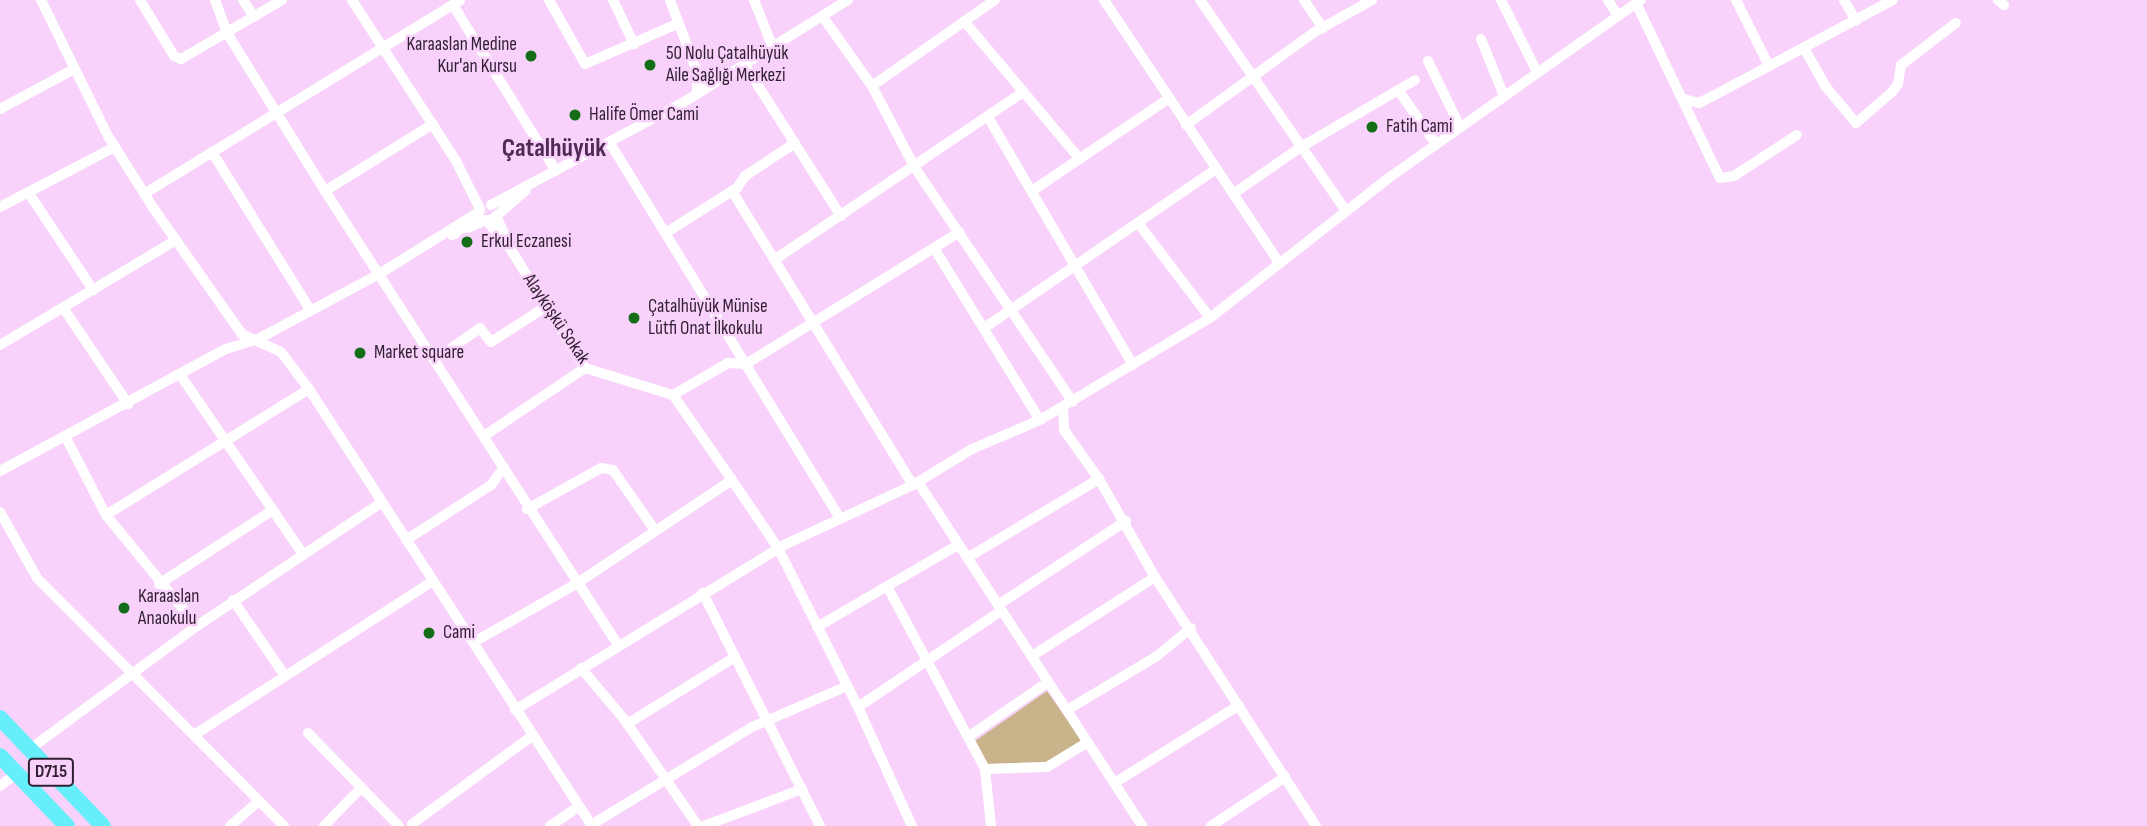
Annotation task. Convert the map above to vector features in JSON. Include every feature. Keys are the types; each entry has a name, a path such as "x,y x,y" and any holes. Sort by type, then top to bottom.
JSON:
{"highway":[{"name":"D715","path":"0,718 103,826"},
{"name":"D715","path":"0,756 67,826"}],"street":[{"path":"56,0 43,3 115,148 144,194 219,306 243,334 281,352 309,389 591,826 665,779 768,721 847,686"},
{"path":"140,0 174,56 188,57 282,0"},
{"path":"215,0 227,33 325,191 504,467 527,509 618,645"},
{"path":"243,0 254,17"},
{"name":"Alayköşkü Sokak","path":"352,0 433,124 585,368 673,395"},
{"path":"549,0 585,64 677,24"},
{"path":"613,0 634,44"},
{"path":"670,0 697,72 697,94"},
{"path":"754,0 773,48"},
{"path":"872,86 995,0"},
{"path":"1104,0 1279,262"},
{"path":"1200,0 1346,211"},
{"path":"1304,0 1323,28"},
{"path":"1186,125 1251,76 1323,28 1372,0"},
{"path":"1501,0 1537,72"},
{"path":"1608,0 1618,16"},
{"path":"1736,0 1769,66"},
{"path":"1844,0 1856,21"},
{"path":"1684,99 1699,103 1894,0"},
{"path":"144,194 457,2 556,171"},
{"path":"0,471 181,376 226,349 256,340 309,308 379,274 488,213 530,185 697,94 843,2"},
{"path":"515,709 778,548 839,516 915,484 972,449 1040,420 1210,318 1279,262 1436,144 1639,2 1723,180 1797,135"},
{"path":"822,17 872,86 915,168 1014,310 1068,405 1064,430 1126,521 1155,577 1191,628 1316,826"},
{"path":"964,20 1080,159"},
{"path":"1804,48 1826,87 1856,123 1898,84 1900,65 1956,23"},
{"path":"1481,39 1504,96"},
{"path":"1428,61 1461,127"},
{"path":"745,65 841,216"},
{"path":"0,109 74,69"},
{"path":"1233,194 1301,147 1415,80"},
{"path":"1398,90 1436,144"},
{"path":"774,260 915,168 1023,92"},
{"path":"1032,191 1168,99"},
{"path":"988,117 1133,365"},
{"path":"325,191 433,124"},
{"path":"610,143 839,516"},
{"path":"667,232 732,191 745,176 795,143"},
{"path":"0,207 115,148"},
{"path":"212,152 309,308"},
{"path":"984,328 1014,310 1216,169"},
{"path":"732,191 915,484 1116,782 1142,826"},
{"path":"28,192 93,290"},
{"path":"1138,223 1210,318"},
{"path":"912,826 858,707 778,548 673,395 728,363 746,364 960,233"},
{"path":"0,345 176,240"},
{"path":"934,248 1040,420"},
{"path":"434,360 480,328 491,342 547,306"},
{"path":"64,309 128,404"},
{"path":"484,436 585,368"},
{"path":"181,376 302,553"},
{"path":"106,515 309,389"},
{"path":"65,436 106,515 159,584 197,626"},
{"path":"406,540 491,485 504,467"},
{"path":"527,509 601,468 613,470 654,529"},
{"path":"474,642 576,584 654,529 732,480"},
{"path":"967,558 1099,480"},
{"path":"30,749 233,600 381,503"},
{"path":"159,584 273,510"},
{"path":"0,512 37,578 284,826"},
{"path":"858,707 1126,521"},
{"path":"817,627 888,589 958,545"},
{"path":"1032,656 1155,577"},
{"path":"194,735 433,581"},
{"path":"888,589 985,769 991,826"},
{"path":"703,593 820,826"},
{"path":"233,600 285,676"},
{"path":"1067,710 1157,656 1191,628"},
{"path":"627,724 735,657"},
{"path":"581,668 627,724 698,826"},
{"path":"968,737 1048,682"},
{"path":"1116,782 1239,705"},
{"path":"308,733 399,826"},
{"path":"410,825 532,736"},
{"path":"985,769 1047,767 1088,742"},
{"path":"0,786 17,773"},
{"path":"1211,826 1285,777"},
{"path":"324,826 360,789"},
{"path":"704,826 802,789"},
{"path":"230,826 258,802"},
{"path":"550,826 578,807"}],"shaded area":[{"path":"1047,691 1082,741 1047,762 987,764 975,741"}],"place":[{"name":"Karaaslan Medine Kur'an Kursu","path":"531,56"},
{"name":"50 Nolu Çatalhüyük Aile Sağlığı Merkezi","path":"650,65"},
{"name":"Halife Ömer Cami","path":"575,115"},
{"name":"Fatih Cami","path":"1372,127"},
{"name":"Erkul Eczanesi","path":"467,242"},
{"name":"Çatalhüyük Münise Lütfi Onat İlkokulu","path":"634,318"},
{"name":"Market square","path":"360,353"},
{"name":"Karaaslan Anaokulu","path":"124,608"},
{"name":"Cami","path":"429,633"}],"district":[{"name":"Çatalhüyük","path":"554,149"}]}
